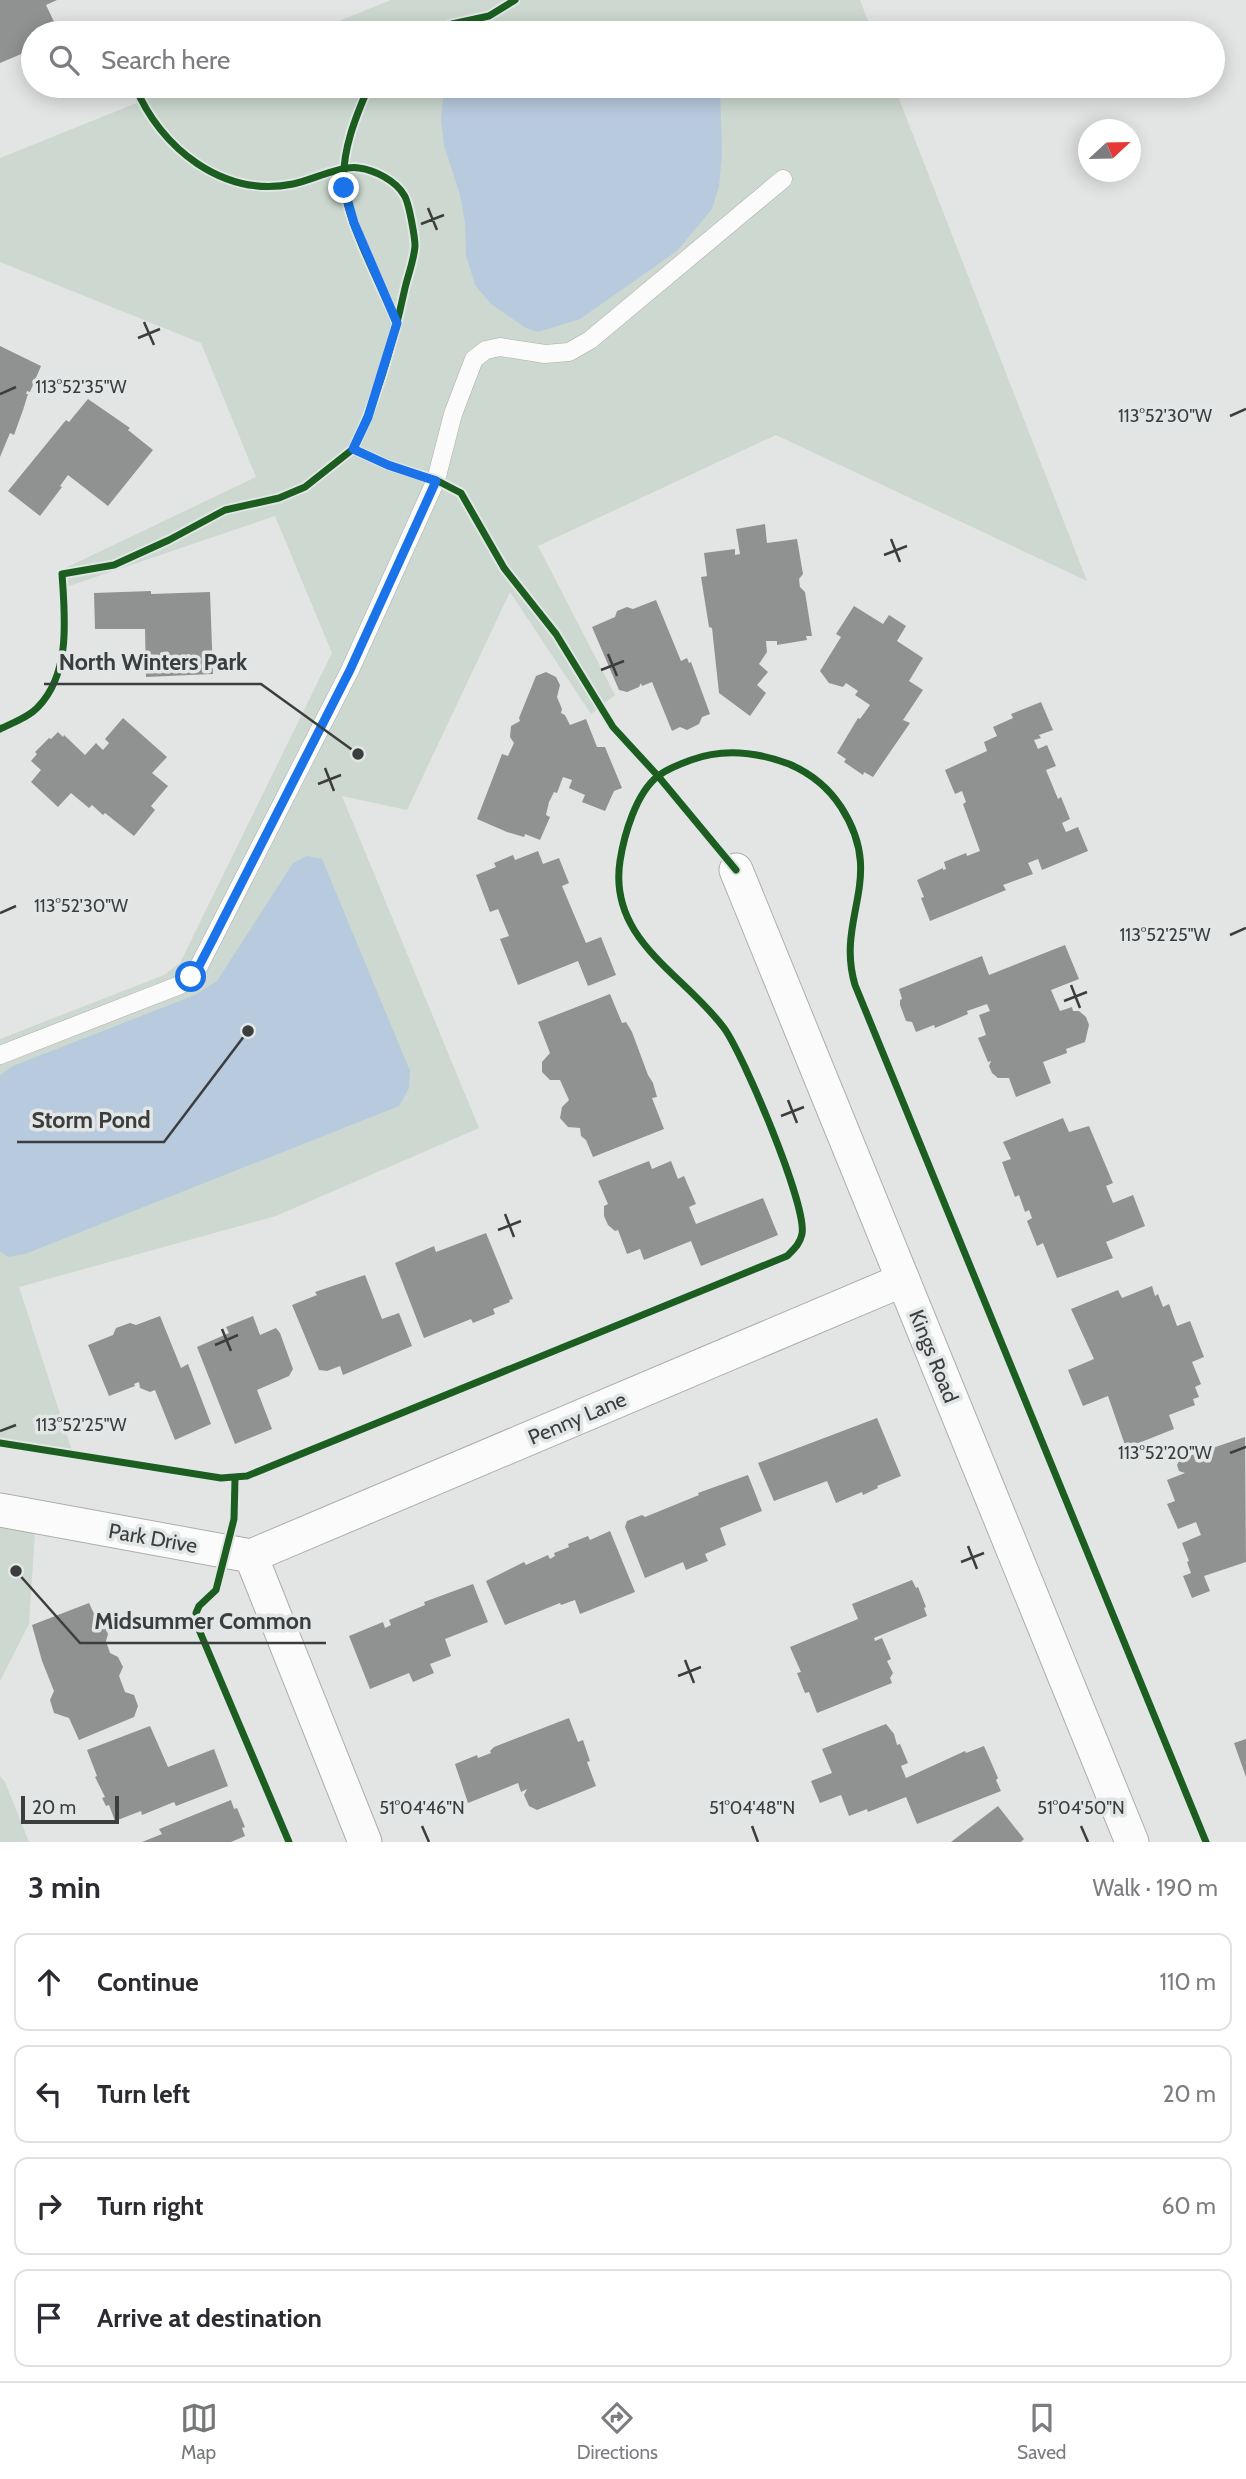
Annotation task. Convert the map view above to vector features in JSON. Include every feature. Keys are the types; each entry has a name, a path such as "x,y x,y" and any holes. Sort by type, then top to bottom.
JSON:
{"street":[{"name":"Kings Road","path":"736,870 1132,1842"},
{"name":"Penny Lane","path":"251,1556 903,1280"},
{"name":"Park Drive","path":"0,1510 251,1556"},
{"path":"251,1556 365,1842"}],"lane":[{"path":"0,1055 180,985 199,966 350,670 436,481 453,414 474,359 486,350 500,347 545,354 569,352 590,340 783,179"}],"shaded area":[{"path":"391,0 860,0 868,21 339,21"},
{"path":"149,98 899,98 1087,581 776,435 538,546 615,695 591,714 510,592 407,810 342,796 479,1128 276,1216 19,1287 73,1454 0,1440 0,1039 164,975 180,963 332,653 275,516 63,588 57,572 256,477 201,343 0,262 0,158"},
{"path":"0,1510 36,1517 29,1624 0,1681"},
{"path":"0,1776 5,1782 29,1842 0,1842"}],"water":[{"path":"720,98 722,155 719,186 712,209 677,251 580,319 538,332 526,328 491,304 475,285 466,255 465,222 460,195 444,145 441,119 443,99"},
{"path":"307,856 322,859 410,1071 409,1088 399,1106 25,1254 8,1257 0,1251 0,1075 13,1066 195,995 217,981 293,863"}],"building":[{"path":"0,0 57,0 46,5 54,21 21,21 21,54 0,63"},
{"path":"0,346 41,366 30,392 27,391 14,435 10,433 0,457"},
{"path":"88,399 130,428 128,430 153,450 108,506 68,475 40,516 8,491 66,420 69,422"},
{"path":"765,524 767,543 797,539 803,574 799,579 800,587 805,592 812,636 806,636 807,640 777,645 777,641 766,641 767,652 759,664 768,672 757,685 766,693 750,716 719,693 712,628 709,627 701,577 707,576 704,553 735,549 735,555 740,554 736,529"},
{"path":"151,591 151,594 210,592 213,674 146,677 145,629 95,629 94,593"},
{"path":"656,600 681,661 687,658 689,663 691,662 710,714 702,717 699,724 687,730 680,727 672,731 652,682 642,686 641,683 639,687 627,692 619,690 592,627 615,617 617,611 627,607 633,609"},
{"path":"854,606 883,624 889,615 906,626 897,641 923,658 909,681 923,690 903,720 910,723 873,777 864,772 863,775 844,762 846,759 837,753 858,718 860,719 870,705 855,695 858,691 846,683 843,687 829,683 820,671 841,637 836,634"},
{"path":"546,672 556,677 560,685 557,697 561,713 570,725 586,719 597,747 605,747 622,788 614,791 605,811 582,802 585,795 569,788 572,780 563,777 557,793 554,792 549,802 546,815 550,817 540,840 525,834 524,837 507,832 477,819 502,754 508,756 514,743 510,737 511,726 520,721 536,676"},
{"path":"1041,702 1053,730 1034,740 1038,749 1047,745 1056,766 1046,770 1070,819 1062,823 1066,832 1078,827 1088,851 1042,870 1038,859 1028,863 1033,874 1003,885 1006,890 930,921 917,880 946,869 944,862 966,853 967,856 980,851 963,804 966,802 962,791 955,794 945,770 987,751 984,742 997,736 993,727 1013,718 1011,714"},
{"path":"123,718 167,757 152,773 168,786 151,806 155,810 134,836 105,813 103,815 92,805 89,808 71,793 58,807 31,782 41,770 31,761 37,754 35,752 49,738 58,732 85,755 96,743 103,750 109,743 105,739"},
{"path":"538,851 543,864 559,858 569,883 562,886 586,943 601,937 616,975 588,986 578,961 518,985 500,939 509,936 498,909 490,912 476,875 496,867 494,863 513,855 515,860"},
{"path":"1065,945 1079,979 1051,990 1060,1011 1072,1007 1073,1011 1079,1011 1086,1017 1089,1025 1085,1042 1066,1049 1067,1053 1043,1062 1051,1083 1016,1097 1009,1078 998,1078 992,1073 989,1066 991,1061 988,1062 978,1038 986,1035 979,1015 990,1011 987,1004 935,1028 934,1025 916,1032 912,1022 906,1021 900,1005 902,999 899,989 982,956 989,975"},
{"path":"610,994 622,1023 626,1022 632,1032 653,1083 657,1097 652,1098 664,1129 593,1157 586,1140 581,1136 580,1128 568,1127 560,1118 562,1107 569,1100 560,1080 550,1080 542,1072 542,1062 550,1053 538,1022"},
{"path":"1063,1118 1069,1132 1089,1126 1113,1183 1106,1186 1113,1203 1133,1195 1145,1226 1106,1242 1113,1258 1057,1278 1043,1243 1037,1246 1027,1221 1032,1218 1029,1210 1025,1212 1019,1195 1015,1197 1002,1162 1011,1159 1003,1142"},
{"path":"649,1161 652,1169 671,1161 678,1179 684,1176 696,1204 689,1207 696,1224 763,1198 778,1235 701,1266 691,1241 644,1260 640,1249 627,1254 618,1230 615,1231 608,1225 604,1216 604,1206 608,1204 598,1181"},
{"path":"486,1233 513,1299 493,1309 495,1314 473,1323 471,1319 424,1338 395,1263 434,1246 436,1252"},
{"path":"365,1275 382,1319 399,1313 412,1346 343,1375 340,1366 327,1371 319,1370 292,1305 317,1295 315,1292"},
{"path":"1152,1286 1163,1307 1169,1304 1177,1326 1190,1321 1204,1357 1192,1362 1201,1384 1195,1387 1199,1397 1193,1399 1195,1405 1169,1415 1174,1429 1126,1448 1108,1396 1083,1406 1068,1370 1094,1359 1071,1309 1118,1290 1122,1298"},
{"path":"160,1316 181,1368 188,1364 211,1424 175,1440 155,1390 150,1392 140,1388 139,1382 109,1396 88,1345 113,1335 116,1328 130,1323 136,1325"},
{"path":"253,1316 260,1335 276,1328 280,1333 293,1369 289,1376 257,1390 272,1429 235,1444 197,1347 229,1333 226,1327"},
{"path":"877,1418 901,1476 863,1495 862,1492 836,1503 827,1481 774,1501 758,1463"},
{"path":"1245,1437 1246,1562 1204,1576 1210,1591 1192,1598 1183,1576 1191,1573 1182,1543 1201,1535 1196,1522 1178,1529 1167,1504 1175,1501 1167,1480 1185,1473 1179,1471 1177,1465 1180,1459"},
{"path":"748,1475 762,1511 720,1528 726,1545 705,1554 708,1561 686,1570 683,1562 645,1578 625,1527 627,1521 642,1515 645,1517 699,1495 698,1493"},
{"path":"610,1531 635,1592 580,1614 575,1600 561,1605 560,1603 505,1625 486,1581 524,1562 526,1565 548,1555 550,1559 555,1556 554,1553 569,1547 568,1544 588,1536 590,1540"},
{"path":"912,1580 916,1588 918,1587 927,1616 874,1638 875,1641 882,1638 891,1659 887,1661 893,1673 890,1678 892,1683 817,1713 809,1692 805,1693 797,1673 801,1672 790,1647 858,1619 852,1604"},
{"path":"473,1584 488,1622 445,1639 451,1656 430,1664 434,1673 413,1682 409,1673 370,1689 349,1636 383,1622 385,1628 391,1625 389,1620 425,1605 424,1602"},
{"path":"89,1603 97,1620 104,1623 110,1653 118,1657 123,1667 119,1676 125,1692 134,1695 138,1706 134,1717 79,1740 69,1718 54,1713 50,1700 54,1691 32,1625"},
{"path":"569,1718 578,1742 583,1740 590,1761 587,1762 596,1786 537,1810 529,1806 524,1795 527,1789 521,1792 518,1783 468,1803 455,1764 477,1755 478,1758 491,1753 494,1747"},
{"path":"886,1724 894,1734 897,1745 900,1744 908,1763 901,1766 906,1778 965,1751 966,1753 984,1746 1001,1791 917,1824 906,1797 868,1812 867,1809 849,1816 841,1795 820,1803 811,1781 832,1773 822,1749"},
{"path":"150,1726 168,1767 214,1749 228,1786 176,1806 174,1802 142,1815 141,1811 115,1821 109,1805 106,1806 102,1798 105,1797 95,1777 97,1776 87,1750"},
{"path":"1246,1739 1246,1777 1234,1743"},
{"path":"231,1800 245,1827 242,1828 245,1836 231,1842 142,1842 162,1834 159,1829"},
{"path":"998,1806 1024,1839 1021,1842 951,1842"}],"cycle path":[{"path":"466,21 489,16 515,0"},
{"path":"141,98 160,129 178,148 197,164 219,175 242,183 267,186 293,184 335,171 359,168 384,177 404,195 414,236 413,257 384,370 353,449"},
{"path":"364,98 347,147 344,186 351,218 397,323"},
{"path":"0,729 34,711 49,693 56,678 64,644 62,574 114,565 225,510 279,498 305,487 353,449 388,465 436,480 461,493 504,568 556,634 613,727 658,776 736,870"},
{"path":"0,1443 221,1478 247,1476 787,1256 801,1238 801,1218 785,1163 745,1067 724,1028 652,954 637,934 625,913 619,889 620,861 628,827 643,793 658,776 682,763 715,754 752,754 777,760 818,781 841,807 854,832 860,855 858,897 851,938 855,985 1206,1842"},
{"path":"235,1479 234,1519 216,1590 199,1606 196,1613 197,1625 289,1842"}],"place":[{"name":"North Winters Park","path":"358,754"},
{"name":"Storm Pond","path":"248,1031"},
{"name":"Midsummer Common","path":"16,1571"}],"route":[{"path":"191,977 211,943 350,670 436,481 416,472 388,465 353,449 380,385 397,323 354,223 344,188"}]}
